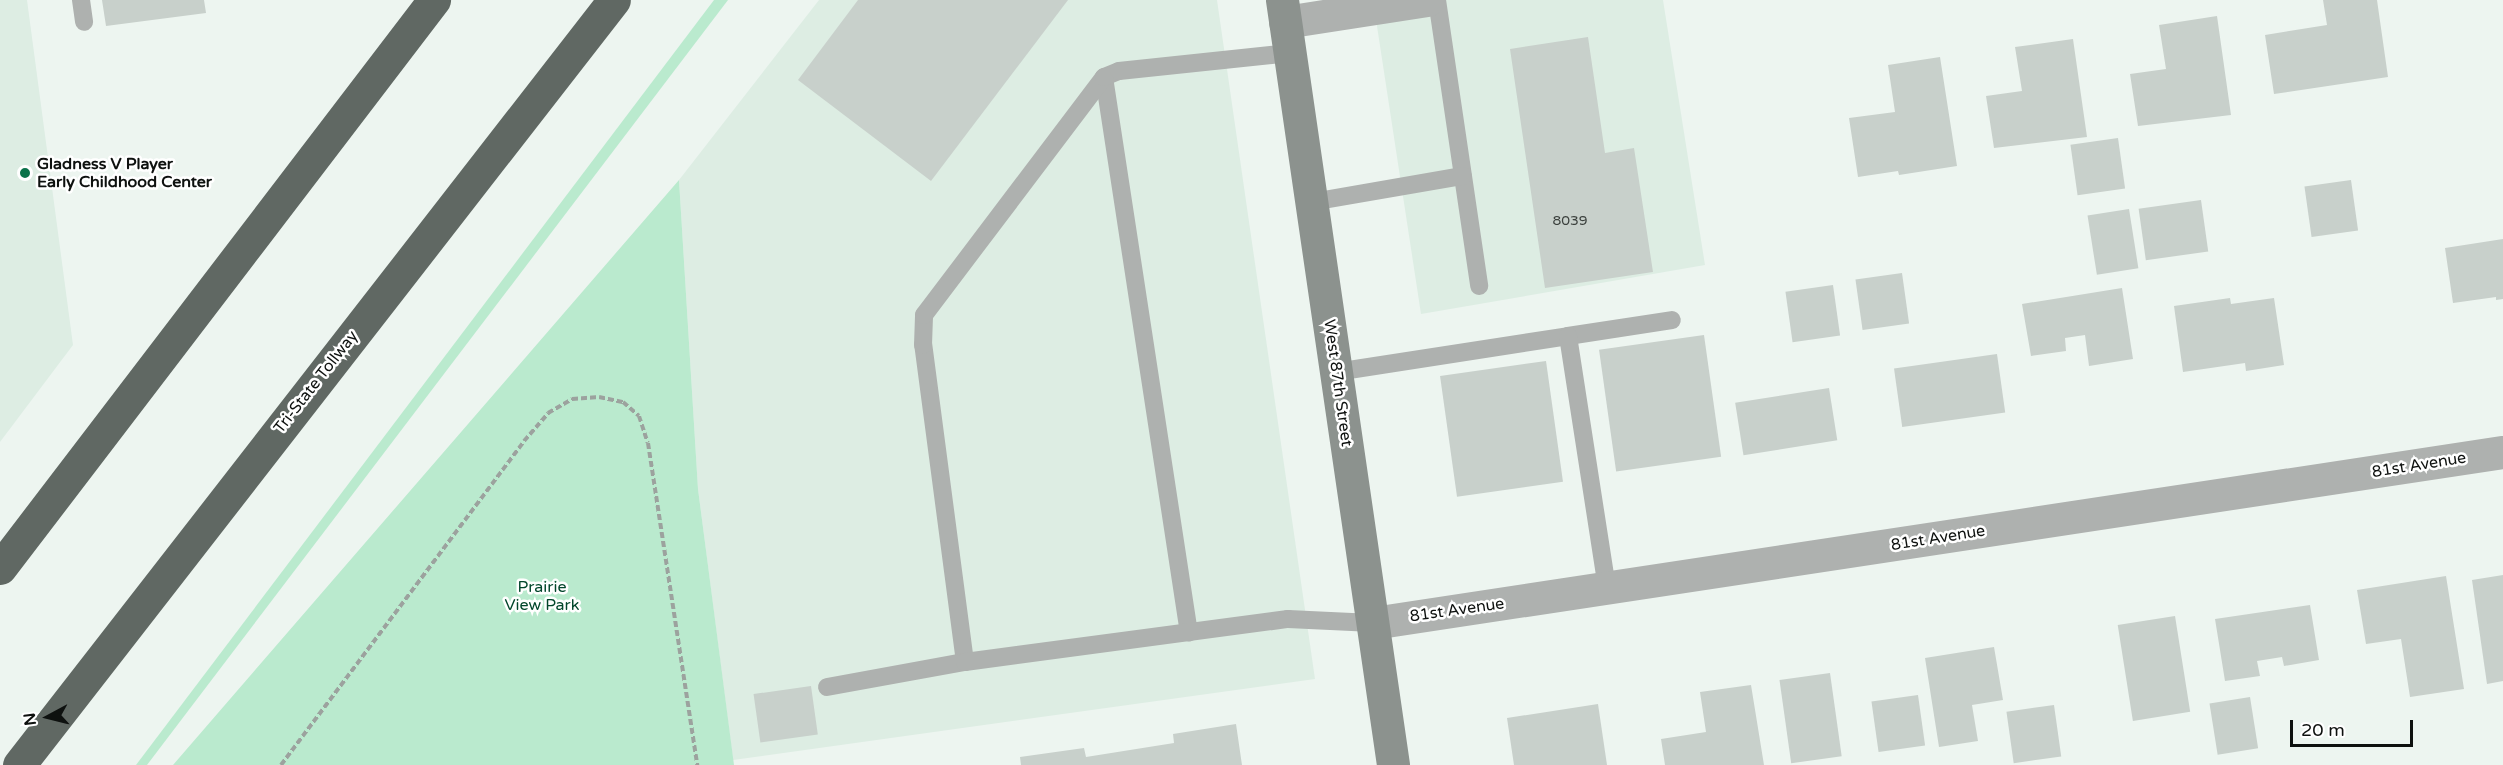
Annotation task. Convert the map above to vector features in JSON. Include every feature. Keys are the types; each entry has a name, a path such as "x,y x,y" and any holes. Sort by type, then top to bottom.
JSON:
{"highway":[{"path":"0,567 434,0"},
{"name":"Tri-State Tollway","path":"19,765 614,0"}],"main road":[{"name":"West 87th Street","path":"1286,25 1393,765"}],"street":[{"path":"1286,25 1427,0"},
{"name":"81st Avenue","path":"1373,623 2503,452"}],"lane":[{"path":"81,0 84,22"},
{"path":"1437,0 1479,286"},
{"path":"965,663 923,345 924,315 1104,77 1119,70 1286,25"},
{"path":"1104,77 1189,633"},
{"path":"1312,202 1463,176"},
{"path":"1336,372 1672,320"},
{"path":"1568,336 1607,588"},
{"path":"827,687 965,663 1288,619 1373,623"}],"path":[{"path":"281,765 524,441 548,413 572,399 599,397 623,402 639,416 648,443 697,765"}],"shaded area":[{"name":"Gladness V Player Early Childhood Center","path":"0,0 27,0 73,345 0,442"},
{"path":"819,0 1217,0 1315,679 733,760 698,489 679,180"},
{"path":"1373,0 1663,0 1705,265 1421,314"}],"green space":[{"path":"714,0 728,0 147,765 136,765"},
{"name":"Prairie View Park","path":"679,180 698,489 734,765 173,765"}],"building":[{"path":"102,0 204,0 206,13 106,26"},
{"path":"858,0 1068,0 931,181 798,80"},
{"path":"2323,0 2377,0 2388,77 2274,94 2265,35 2327,25"},
{"path":"2217,16 2231,115 2138,126 2130,74 2166,69 2159,25"},
{"path":"1588,37 1605,153 1634,148 1653,272 1545,288 1510,49"},
{"path":"2073,39 2087,137 1994,148 1986,96 2022,91 2015,47"},
{"path":"1940,57 1957,166 1899,175 1898,171 1858,177 1849,118 1895,112 1888,65"},
{"path":"2118,138 2125,189 2078,195 2070,145"},
{"path":"2351,180 2358,231 2312,237 2304,187"},
{"path":"2201,200 2208,251 2146,260 2139,209"},
{"path":"2129,209 2138,268 2097,275 2088,216"},
{"path":"2503,239 2503,299 2496,300 2496,297 2453,303 2445,248"},
{"path":"1902,273 1909,324 1863,330 1855,280"},
{"path":"1833,285 1840,336 1793,342 1785,292"},
{"path":"2122,288 2133,359 2089,366 2085,335 2065,338 2066,351 2031,356 2022,304"},
{"path":"2230,298 2231,304 2274,298 2284,365 2246,371 2245,363 2183,372 2174,306"},
{"path":"1704,335 1721,457 1616,472 1599,350"},
{"path":"1997,354 2005,412 1902,427 1894,368"},
{"path":"1546,361 1563,482 1457,497 1440,376"},
{"path":"1829,388 1837,440 1743,455 1735,403"},
{"path":"2503,575 2503,681 2487,684 2472,580"},
{"path":"2446,576 2464,689 2410,697 2401,639 2366,644 2357,590"},
{"path":"2310,605 2319,660 2284,666 2282,657 2257,661 2260,676 2225,681 2215,619"},
{"path":"2175,616 2190,712 2133,721 2118,625"},
{"path":"1994,647 2003,700 1972,705 1978,741 1939,747 1925,658"},
{"path":"1830,673 1842,756 1791,763 1779,680"},
{"path":"1751,685 1764,765 1665,765 1661,739 1706,732 1700,692"},
{"path":"811,686 818,735 760,743 754,694"},
{"path":"1918,695 1925,746 1879,752 1871,702"},
{"path":"2250,697 2258,748 2218,755 2210,703"},
{"path":"1598,704 1607,765 1514,765 1507,718"},
{"path":"2054,705 2061,756 2014,763 2006,712"},
{"path":"1236,724 1242,765 1021,765 1020,757 1084,748 1086,757 1174,743 1173,734"}],"place":[{"name":"Gladness V Player Early Childhood Center","path":"25,173"}]}
